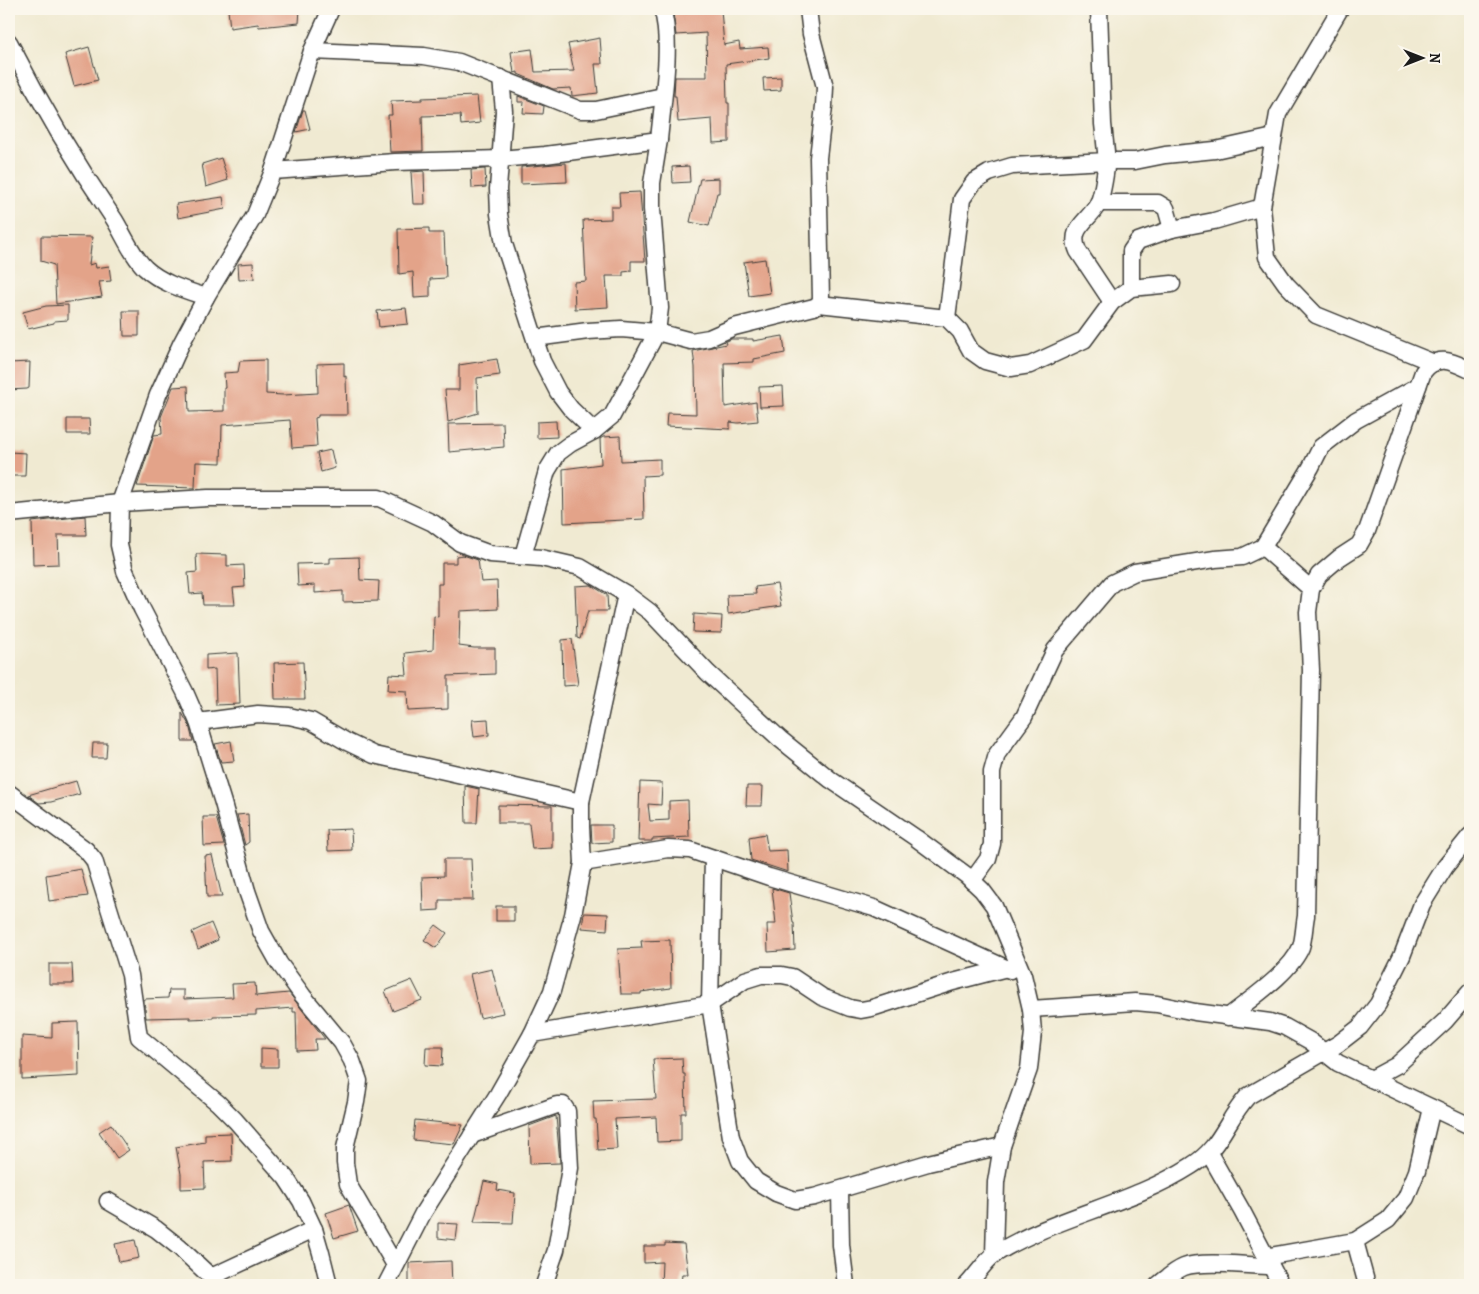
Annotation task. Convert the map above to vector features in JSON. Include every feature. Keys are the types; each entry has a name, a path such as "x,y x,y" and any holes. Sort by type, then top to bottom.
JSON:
{"street":[{"path":"330,9 312,51 273,171 255,215 206,297 181,344 158,395 120,503 119,545 125,571 198,722 247,891 261,931 279,963 303,996 342,1043 352,1061 359,1081 345,1148 348,1184 395,1265"},
{"path":"523,556 547,471 552,461 558,453 570,444 594,432 612,416 657,332 660,308 652,209 652,183 659,140 663,96 666,31 662,9"},
{"path":"534,338 621,329 657,332 690,341 709,338 734,327 814,308 819,304 821,299 818,158 825,87 811,34 808,9"},
{"path":"1099,9 1103,124 1107,161 1098,203 1075,234 1074,242 1078,252 1112,302"},
{"path":"1340,9 1278,114 1262,207 1267,257 1286,284 1316,315 1434,363"},
{"path":"9,42 78,165 118,225 132,251 145,268 168,283 206,297"},
{"path":"312,51 424,56 459,62 580,110 596,110 663,96"},
{"path":"501,78 504,111 498,189 499,214 504,244 542,361 558,392 571,410 594,432"},
{"path":"947,318 962,199 974,182 989,173 1012,166 1135,161 1165,155 1215,150 1274,136"},
{"path":"273,171 395,162 545,155 659,140"},
{"path":"1098,203 1158,203 1166,208 1172,229"},
{"path":"1131,288 1131,251 1138,242 1172,229 1214,221 1262,207"},
{"path":"819,304 947,318 960,331 971,350 985,361 1011,368 1030,365 1084,340 1112,302 1131,288 1172,284"},
{"path":"1228,1017 1281,974 1295,959 1301,946 1306,916 1311,670 1308,612 1311,589 1319,574 1338,558 1359,545 1368,532 1423,372 1428,365 1451,361 1470,370"},
{"path":"972,881 988,859 992,844 992,772 997,754 1024,717 1055,650 1112,583 1135,572 1215,559 1242,557 1262,547 1321,447 1356,420 1418,386"},
{"path":"9,501 17,513 120,503 249,497 379,498 434,523 460,543 490,554 541,558 580,567 626,594 650,612 708,673 780,739 831,780 916,838 972,881 982,890 994,906 1023,975 1031,1009 1033,1032 1029,1069 1002,1146 996,1182 994,1255"},
{"path":"1262,547 1311,589"},
{"path":"386,1285 423,1213 498,1094 532,1034 552,991 573,915 583,863 581,802 626,594"},
{"path":"198,722 258,714 289,716 311,721 374,755 581,802"},
{"path":"9,793 86,850 94,860 130,975 139,1037 235,1120 286,1178 301,1201 314,1229 329,1285"},
{"path":"967,1285 994,1255 1030,1236 1166,1180 1192,1166 1218,1142 1248,1096 1338,1044 1360,1027 1378,1004 1402,956 1422,904 1445,867 1470,836"},
{"path":"583,863 668,849 690,850 874,908 1023,975"},
{"path":"713,858 710,1004 731,1137 740,1161 756,1181 776,1193 795,1200 840,1190 928,1163 1002,1146"},
{"path":"532,1034 710,1004 745,980 761,975 772,974 792,977 822,997 860,1010 1007,968"},
{"path":"1371,1079 1397,1065 1445,1021 1470,992"},
{"path":"1031,1009 1135,1002 1270,1022 1285,1027 1310,1041 1338,1063 1470,1126"},
{"path":"472,1135 557,1105 563,1105 567,1110 570,1168 556,1250 544,1285"},
{"path":"1158,1285 1185,1267 1203,1264 1268,1262 1355,1241 1388,1220 1406,1198 1417,1171 1432,1108"},
{"path":"1208,1153 1242,1210 1281,1285"},
{"path":"840,1190 841,1245 846,1285"},
{"path":"108,1201 156,1229 180,1248 212,1281 314,1229"},
{"path":"1355,1241 1366,1285"}],"building":[{"path":"300,9 299,23 259,27 258,24 230,28 228,10"},
{"path":"721,10 724,45 739,42 740,49 768,47 769,58 726,64 729,142 713,143 712,119 678,122 676,96 674,96 675,77 707,77 706,33 676,35 673,13"},
{"path":"600,38 602,64 595,64 598,93 572,96 571,88 553,89 518,74 518,72 514,73 511,52 532,49 535,72 574,71 568,44"},
{"path":"89,47 98,80 74,86 65,54"},
{"path":"781,77 781,90 764,91 763,78"},
{"path":"477,96 480,123 461,125 460,115 422,116 423,151 390,152 388,115 392,115 391,101"},
{"path":"518,96 544,106 543,114 523,113 524,102 518,102"},
{"path":"303,110 305,110 310,129 296,132"},
{"path":"221,158 228,180 206,187 202,164"},
{"path":"566,163 567,182 521,184 521,167"},
{"path":"689,166 690,182 673,183 672,167"},
{"path":"485,169 486,187 472,188 471,170"},
{"path":"424,171 425,204 413,204 411,172"},
{"path":"719,178 719,193 717,193 709,226 690,222 700,179"},
{"path":"640,192 645,261 631,261 631,271 623,272 623,276 606,276 608,307 575,309 574,282 586,281 583,220 611,219 611,207 620,207 619,193"},
{"path":"223,197 225,209 178,218 176,204"},
{"path":"429,228 429,233 444,233 446,278 430,279 430,297 414,298 413,272 399,274 398,229"},
{"path":"41,236 92,237 89,265 95,263 96,268 109,266 111,281 99,282 102,297 56,304 54,265 41,261"},
{"path":"765,259 770,293 749,296 744,262"},
{"path":"253,263 254,279 239,280 238,264"},
{"path":"68,305 68,320 54,321 54,323 28,329 23,312 46,306"},
{"path":"406,308 408,324 379,327 377,311"},
{"path":"123,311 139,311 139,336 124,336"},
{"path":"783,336 785,353 754,359 754,362 724,363 725,407 756,402 758,421 730,422 730,429 666,426 667,413 696,414 693,351 726,344 725,342 731,339 753,339 753,341"},
{"path":"497,359 500,375 477,378 478,413 448,422 445,390 459,390 459,365"},
{"path":"266,360 266,394 283,395 318,393 317,364 344,363 347,415 318,415 315,418 317,446 292,448 290,420 222,425 221,463 196,462 195,488 137,486 154,435 162,434 161,417 173,387 188,386 189,412 224,411 224,373 238,372 240,361"},
{"path":"30,362 29,388 9,390 9,363"},
{"path":"783,386 784,406 760,407 759,387"},
{"path":"67,419 89,419 90,434 67,434"},
{"path":"556,421 557,437 537,438 537,422"},
{"path":"503,423 504,447 449,452 448,424"},
{"path":"620,436 621,461 660,459 660,475 643,476 644,519 564,523 563,469 601,464 600,439 603,437"},
{"path":"331,450 335,468 321,472 317,453"},
{"path":"9,452 26,453 25,476 9,476"},
{"path":"85,516 86,535 58,535 59,564 33,565 32,522"},
{"path":"196,554 227,555 227,566 244,565 245,587 233,588 235,605 203,605 202,593 190,594 188,573 197,572"},
{"path":"463,555 478,560 481,582 497,581 498,609 460,611 459,646 495,648 495,674 448,676 448,709 408,711 407,691 388,690 389,674 407,675 405,653 433,650 434,616 438,617 438,584 442,584 442,563 456,563 456,556"},
{"path":"359,557 360,580 379,581 378,601 343,602 343,591 315,593 315,585 298,586 297,564 330,563 330,558"},
{"path":"777,584 781,606 728,614 727,595 756,594 755,587"},
{"path":"591,585 607,595 608,611 588,611 580,639 577,638 575,586"},
{"path":"694,614 722,616 721,633 693,632"},
{"path":"572,639 578,685 563,686 562,640"},
{"path":"238,653 240,704 216,705 215,669 206,670 206,655"},
{"path":"303,662 305,699 275,699 274,663"},
{"path":"182,713 189,725 193,741 182,741"},
{"path":"488,719 489,735 474,737 472,720"},
{"path":"231,741 234,761 221,762 215,744"},
{"path":"93,743 107,743 106,758 92,758"},
{"path":"76,781 80,794 51,802 39,803 28,795"},
{"path":"640,782 662,783 661,805 648,804 650,821 669,820 669,801 688,800 689,837 638,841"},
{"path":"465,786 479,789 477,823 466,823"},
{"path":"747,786 763,786 762,806 746,806"},
{"path":"498,805 552,806 552,848 532,849 529,823 498,823"},
{"path":"248,814 249,842 245,845 237,815"},
{"path":"203,817 216,817 224,845 204,846"},
{"path":"591,825 612,825 612,842 592,843"},
{"path":"351,829 352,850 328,851 327,830"},
{"path":"765,834 768,851 787,850 788,872 751,860 749,837"},
{"path":"212,855 222,897 207,897 205,856"},
{"path":"444,859 471,859 473,900 439,900 439,910 423,911 422,877 444,876"},
{"path":"81,869 88,896 49,901 46,875"},
{"path":"772,888 789,893 794,923 795,950 768,952 767,924 776,924"},
{"path":"496,906 514,906 514,921 496,921"},
{"path":"584,913 608,914 607,930 582,928"},
{"path":"211,923 218,940 198,949 192,932"},
{"path":"436,925 447,933 436,948 424,940"},
{"path":"670,940 671,988 641,992 641,994 621,994 618,949 642,948 641,941"},
{"path":"49,964 72,964 73,984 49,984"},
{"path":"492,969 503,1013 480,1018 470,974"},
{"path":"412,980 422,1000 393,1011 385,991"},
{"path":"255,983 256,996 289,993 325,1039 315,1039 316,1050 297,1051 296,1012 293,1012 293,1008 256,1011 256,1015 213,1016 213,1018 146,1018 144,999 168,998 169,990 184,990 184,999 233,997 232,984"},
{"path":"78,1022 79,1076 22,1079 22,1036 52,1038 52,1023"},
{"path":"426,1047 443,1047 442,1066 425,1065"},
{"path":"261,1048 278,1049 278,1067 261,1067"},
{"path":"682,1058 683,1074 685,1074 686,1113 681,1113 681,1141 657,1142 656,1117 615,1119 617,1149 598,1150 593,1101 656,1099 653,1059"},
{"path":"556,1116 560,1163 530,1164 529,1126"},
{"path":"415,1120 463,1125 454,1144 413,1140"},
{"path":"111,1124 129,1150 117,1158 99,1132"},
{"path":"231,1133 232,1161 204,1162 205,1188 181,1189 181,1174 176,1147 205,1142 205,1134"},
{"path":"484,1181 498,1184 497,1190 515,1193 513,1223 474,1222"},
{"path":"349,1205 358,1231 334,1238 326,1213"},
{"path":"438,1223 458,1224 456,1240 438,1238"},
{"path":"135,1240 139,1258 119,1262 115,1244"},
{"path":"665,1243 684,1244 688,1274 682,1274 681,1285 661,1285 662,1262 644,1263 644,1246 665,1246"},
{"path":"451,1261 452,1285 409,1285 409,1263"}]}
